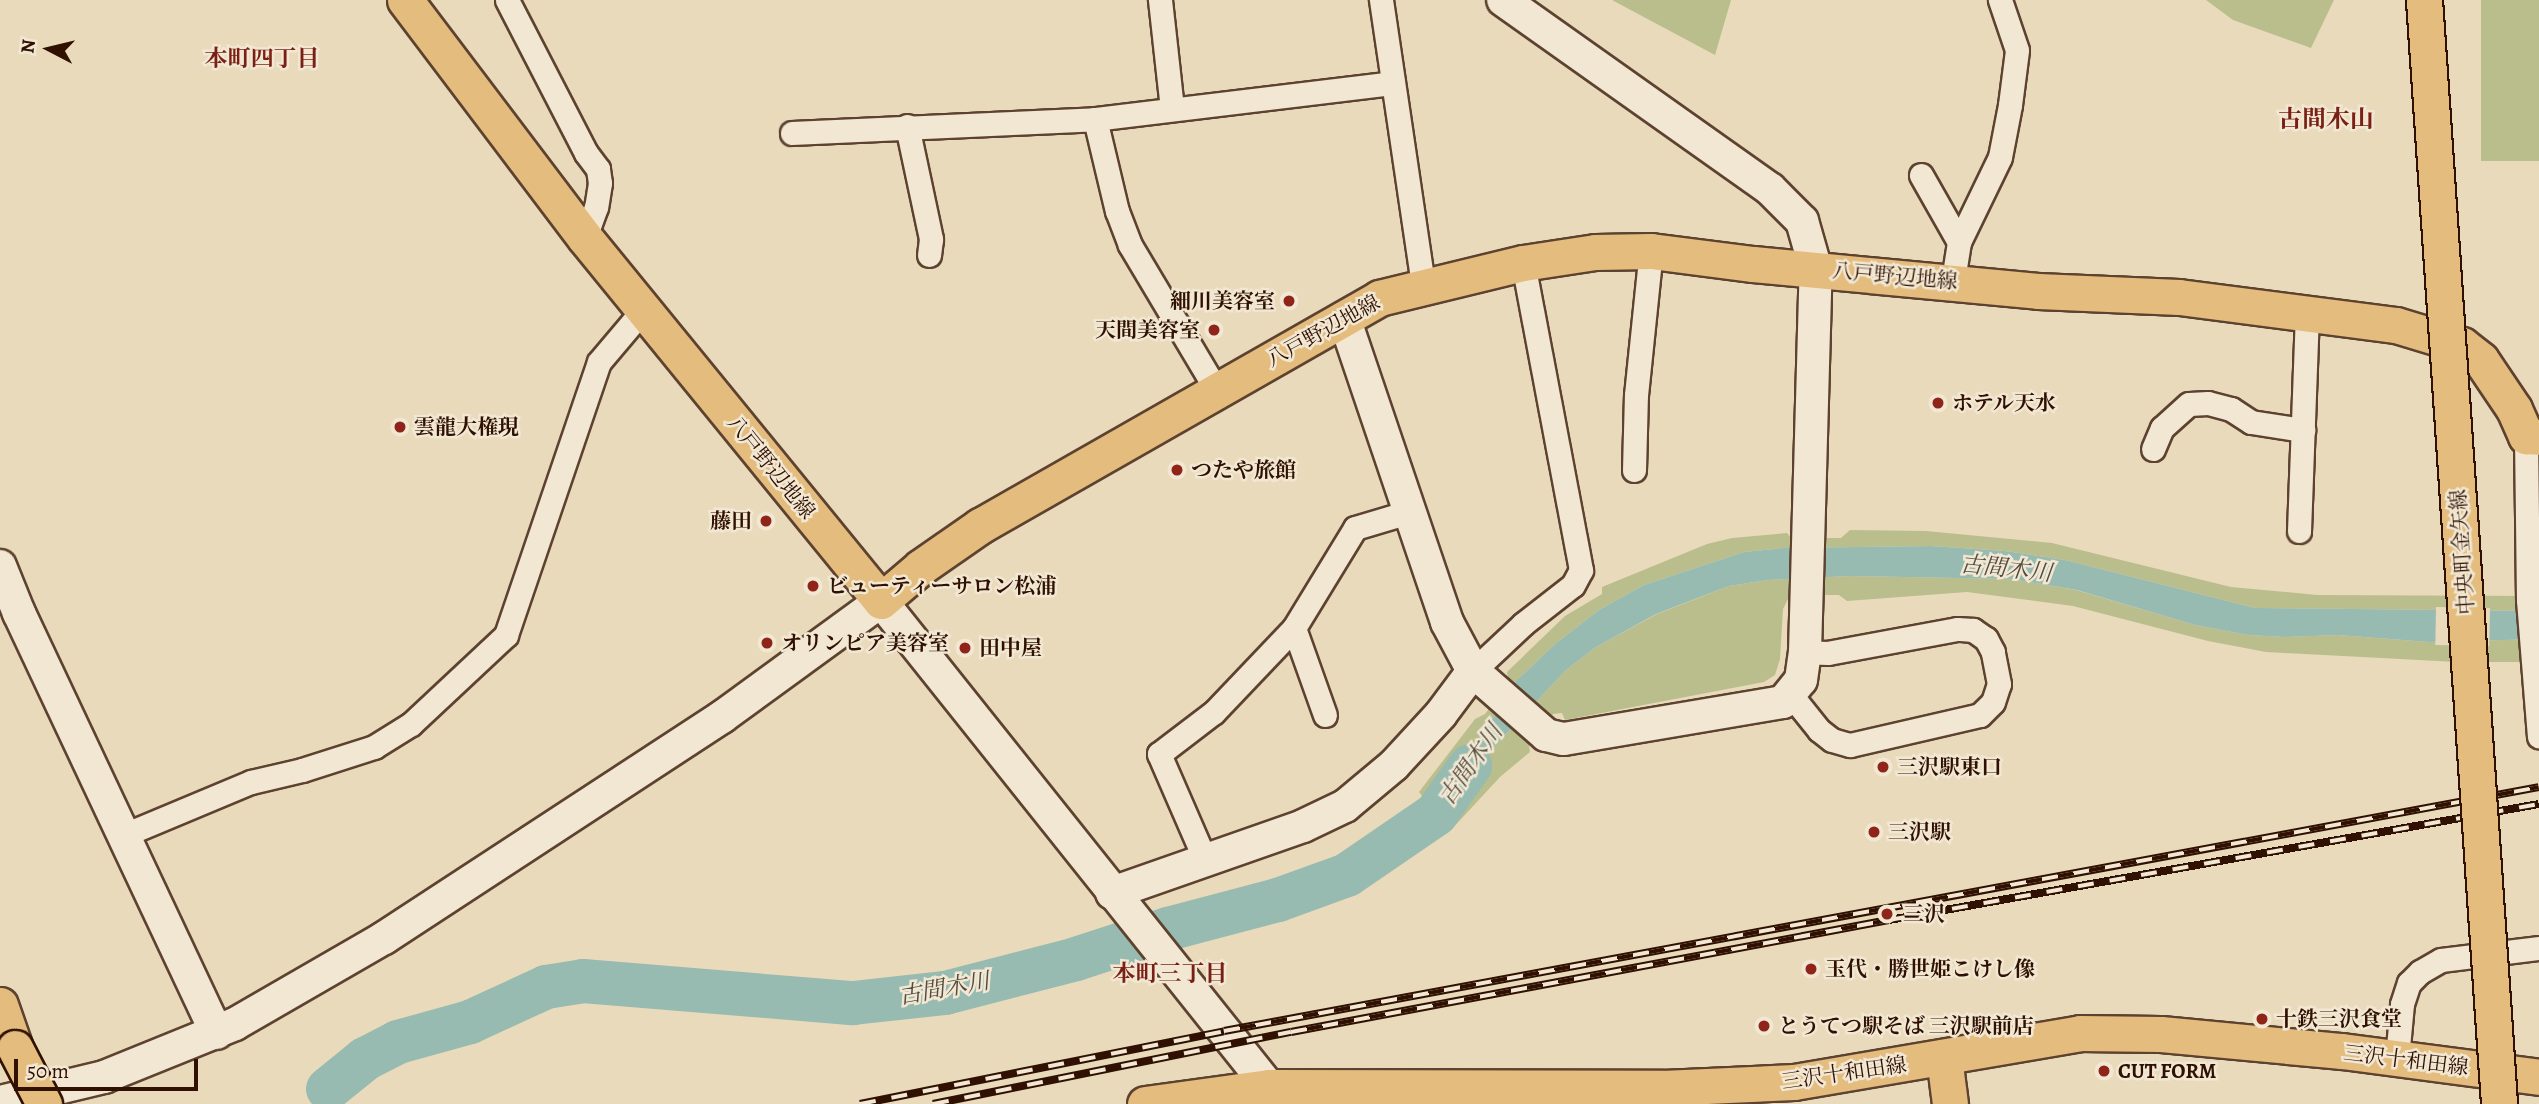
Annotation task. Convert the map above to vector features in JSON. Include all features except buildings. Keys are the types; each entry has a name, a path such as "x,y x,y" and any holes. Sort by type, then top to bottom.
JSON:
{"main road":[{"name":"八戸野辺地線","path":"405,0 585,238 881,601 921,567 980,526 1378,298 1522,263 1595,251 1651,251 2038,291 2179,297 2396,325 2462,345 2482,360 2533,437"},
{"name":"中央町金矢線","path":"2424,0 2499,1104"},
{"path":"0,1005 15,1048 44,1104"},
{"name":"三沢十和田線","path":"1145,1104 1269,1087 1715,1086 1794,1082 2080,1033 2161,1034 2397,1058 2539,1077"},
{"path":"1944,1057 1950,1104"}],"street":[{"path":"507,0 586,153 598,169 600,183 596,207 585,238"},
{"path":"1160,0 1172,108"},
{"path":"1381,0 1423,286"},
{"path":"1345,318 1447,622 1479,677 1546,735 1564,738 1598,735 1783,702 1791,695 1801,680 1805,652 1816,270 1802,221 1770,189 1503,0"},
{"path":"1953,281 1959,242 2000,157 2010,105 2017,50 2000,0"},
{"path":"792,133 1095,119 1393,83"},
{"path":"1095,119 1117,211 1130,246 1217,391"},
{"path":"908,126 931,239 929,255"},
{"path":"1921,174 1959,242"},
{"path":"1633,470 1636,395 1651,251"},
{"path":"1118,900 1206,862 1303,826 1345,806 1394,765 1479,677 1523,624 1573,585 1581,570 1522,263"},
{"path":"124,835 251,782 302,770 374,747 411,724 506,635 599,362 643,310"},
{"path":"2299,531 2307,312"},
{"path":"2153,449 2162,428 2189,404 2208,402 2231,409 2251,422 2303,430"},
{"path":"2533,437 2528,600 2539,737"},
{"path":"1206,862 1159,754 1214,712 1294,628 1355,528 1409,512"},
{"path":"0,566 19,613 217,1033"},
{"path":"0,1102 104,1077 217,1033 384,938 722,718 881,601 1269,1087"},
{"path":"1294,628 1325,715"},
{"path":"1791,695 1819,730 1832,740 1850,745 1980,715 1993,702 1999,684 1993,652 1986,639 1973,630 1957,629 1828,653 1805,652"},
{"path":"2397,1058 2402,1004 2409,983 2420,972 2441,960 2539,948"}],"green space":[{"path":"1612,0 1731,0 1715,55"},
{"path":"2206,0 2334,0 2311,48 2233,20"},
{"path":"2481,0 2539,0 2539,161 2481,161"},
{"path":"1850,530 1926,531 2052,543 2231,587 2317,595 2539,596 2539,611 2255,608 2065,560 2005,551 1931,546 1784,548 1744,552 1644,585 1599,610 1555,644 1514,683 1477,745 1455,765 1432,809 1419,792 1475,719 1485,714 1509,682 1507,672 1565,616 1602,594 1602,587 1707,544 1732,538 1787,533 1791,538 1841,538"},
{"path":"1850,576 2012,579 2076,590 2195,625 2248,635 2338,635 2429,642 2539,639 2539,662 2457,662 2266,652 2208,641 2073,606 1967,592 1847,601 1839,595 1790,595 1783,609 1780,659 1775,675 1764,682 1565,720 1562,713 1553,714 1529,745 1530,752 1500,777 1450,831 1439,817 1489,752 1566,670 1596,647 1657,614 1729,586 1768,580"}],"water":[{"path":"1931,546 2005,551 2065,560 2255,608 2539,611 2539,639 2429,642 2338,635 2248,635 2195,625 2077,590 2012,579 1850,576 1768,580 1729,586 1656,614 1596,647 1566,670 1489,752 1439,817 1432,809 1455,765 1477,745 1514,683 1555,644 1599,610 1644,585 1744,552 1784,548"}],"pier":[{"path":"2436,607 2490,608 2489,646 2435,645"}],"waterway":[{"name":"古間木川","path":"328,1089 365,1059 398,1042 470,1022 546,987 583,981 853,1003 945,993 1076,959 1168,929 1278,900 1347,875 1436,814 1470,766"}],"railway":[{"path":"860,1104 1224,1031 2539,787"},
{"path":"933,1104 1291,1032 1889,920 2539,804"}],"place":[{"name":"細川美容室","path":"1289,301"},
{"name":"天間美容室","path":"1214,330"},
{"name":"ホテル天水","path":"1938,403"},
{"name":"雲龍大権現","path":"400,427"},
{"name":"つたや旅館","path":"1177,470"},
{"name":"藤田","path":"766,521"},
{"name":"ビューティーサロン松浦","path":"813,586"},
{"name":"オリンピア美容室","path":"767,643"},
{"name":"田中屋","path":"965,648"},
{"name":"三沢駅東口","path":"1883,767"},
{"name":"三沢駅","path":"1874,832"},
{"name":"三沢","path":"1887,914"},
{"name":"玉代・勝世姫こけし像","path":"1811,969"},
{"name":"十鉄三沢食堂","path":"2262,1019"},
{"name":"とうてつ駅そば 三沢駅前店","path":"1764,1026"},
{"name":"CUT FORM","path":"2104,1071"}],"district":[{"name":"本町四丁目","path":"262,59"},
{"name":"古間木山","path":"2326,120"},
{"name":"本町三丁目","path":"1170,974"}]}
